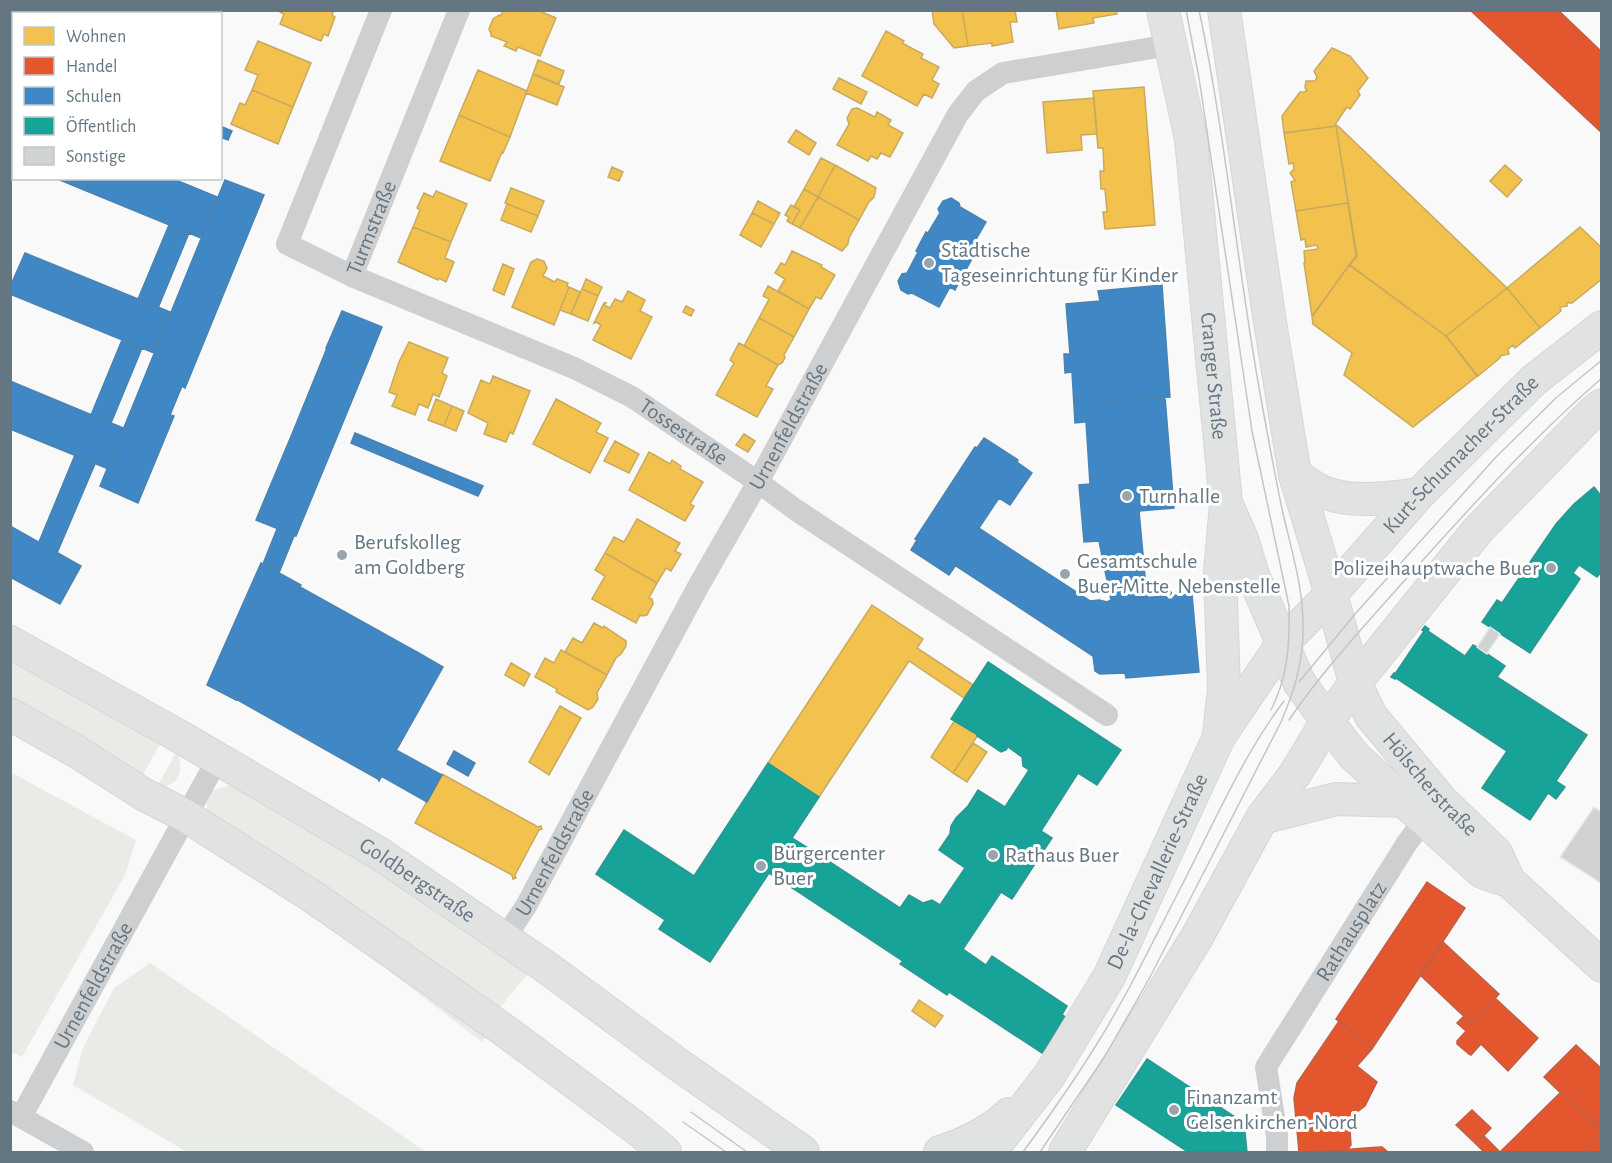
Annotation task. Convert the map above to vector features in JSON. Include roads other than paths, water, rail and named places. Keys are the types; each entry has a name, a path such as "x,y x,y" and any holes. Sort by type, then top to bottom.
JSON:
{"main road":[{"name":"Cranger Straße","path":"1162,10 1191,139 1226,503 1242,539 1253,575 1299,682 1328,721"},
{"path":"1224,10 1295,475 1355,683"},
{"name":"Kurt-Schumacher-Straße","path":"1331,594 1419,494 1534,380 1602,327"},
{"path":"1065,1152 1197,937 1262,818 1295,774 1355,683 1478,530 1602,405"},
{"path":"1295,475 1323,492 1349,498 1381,499 1419,494"},
{"path":"1219,737 1224,689 1220,572 1226,503"},
{"name":"De-la-Chevallerie-Straße","path":"990,1152 1049,1076 1109,977 1219,737 1282,644 1331,594"},
{"name":"Goldbergstraße","path":"10,642 177,735 380,854 505,938 803,1152"},
{"name":"Hölscherstraße","path":"1355,683 1371,716 1423,807"},
{"path":"10,714 79,753 144,794 186,816 309,894 489,1020 636,1128 665,1152"},
{"name":"Hölscherstraße","path":"1328,721 1354,756 1423,807 1496,853 1509,881 1602,966"},
{"path":"1262,818 1336,798 1423,807"},
{"path":"940,1152 960,1146 1000,1123 1049,1076"}],"street":[{"name":"Turmstraße","path":"381,10 287,244 352,276 459,10"},
{"name":"Urnenfeldstraße","path":"505,938 526,906 699,585 758,482 958,114 976,91 1003,73 1170,45"},
{"name":"Tossestraße","path":"352,276 574,368 632,397 806,516 1107,715"},
{"name":"Urnenfeldstraße","path":"16,1114 102,970 217,760"},
{"name":"Rathausplatz","path":"1277,1152 1266,1066 1407,843 1423,807"},
{"path":"16,1114 83,1152"}],"tram line":[{"path":"1186,10 1199,78 1252,431 1289,606 1287,659 1277,698 1271,710"},
{"path":"1040,1152 1105,1056 1149,979 1281,722 1294,688 1303,642 1303,615 1299,584 1260,393 1217,106 1199,10"},
{"path":"1299,682 1355,614 1496,457 1557,397 1602,360"},
{"path":"1289,720 1345,648 1452,528 1500,476 1602,378"},
{"path":"1023,1152 1069,1088 1107,1028 1229,792 1255,744 1284,701"},
{"path":"691,1112 747,1152"},
{"path":"683,1122 726,1152"}],"place":[{"name":"Städtische Tageseinrichtung für Kinder","path":"929,263"},
{"name":"Turnhalle","path":"1127,496"},
{"name":"Berufskolleg am Goldberg","path":"342,555"},
{"name":"Polizeihauptwache Buer","path":"1551,568"},
{"name":"Gesamtschule Buer-Mitte, Nebenstelle","path":"1065,574"},
{"name":"Rathaus Buer","path":"993,855"},
{"name":"Bürgercenter Buer","path":"761,866"},
{"name":"Finanzamt Gelsenkirchen-Nord","path":"1174,1110"}]}
